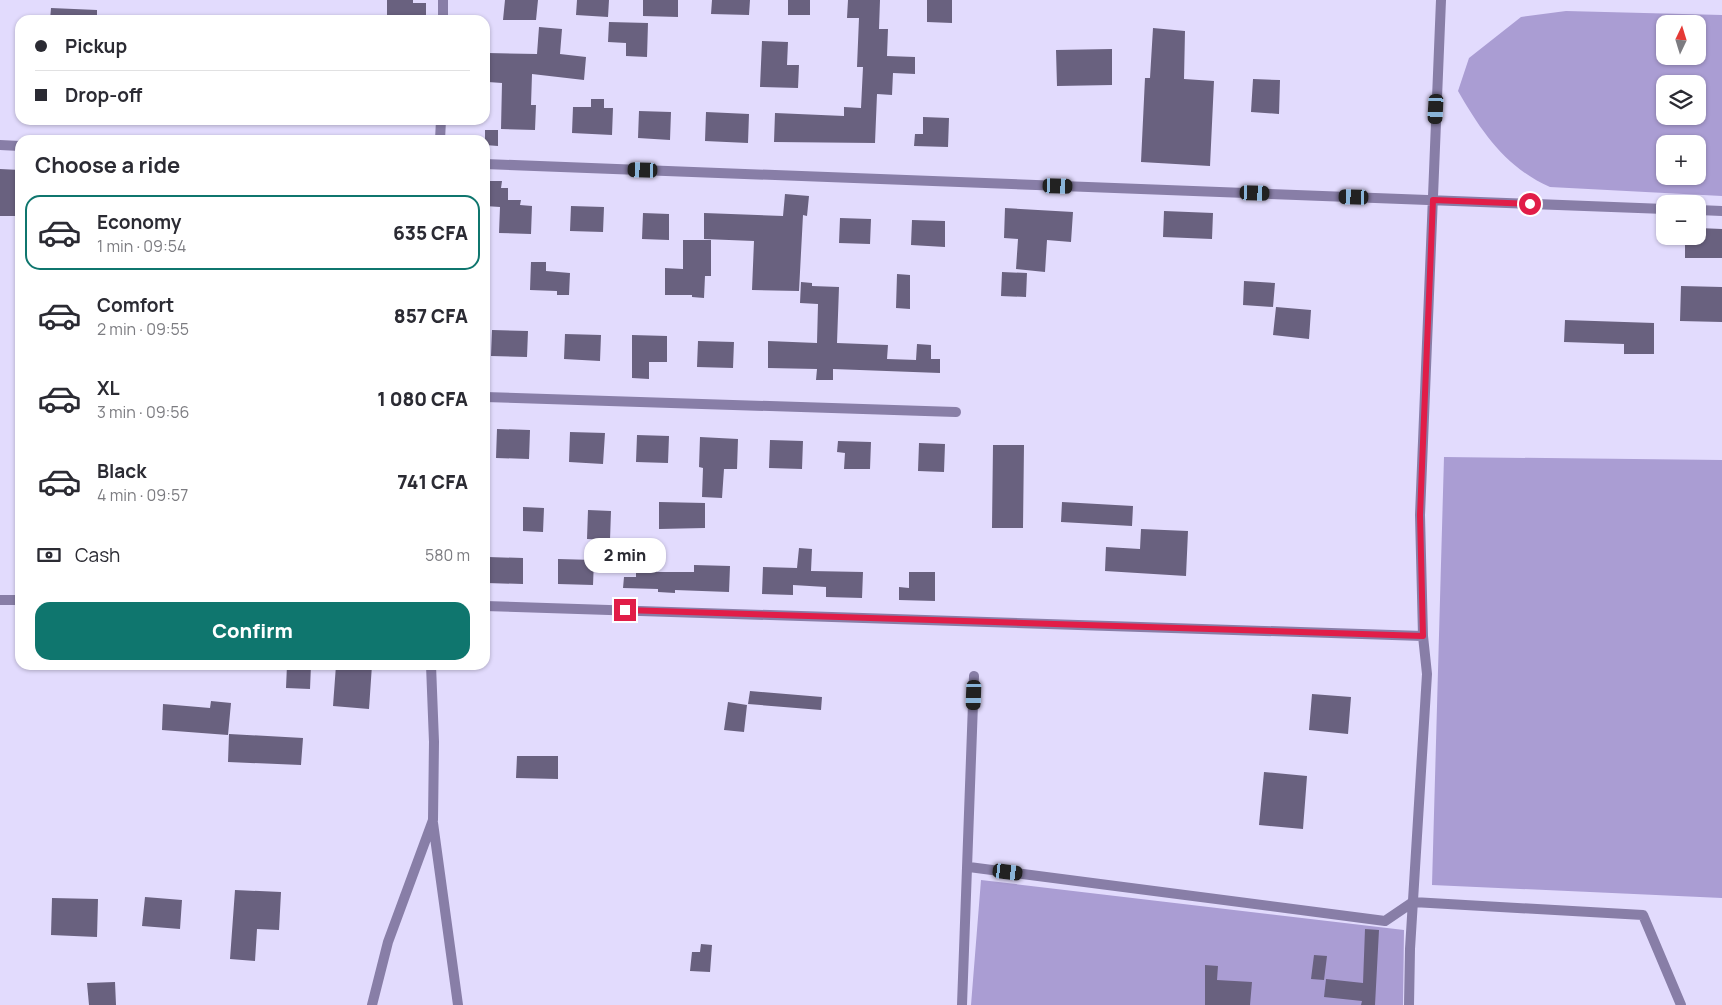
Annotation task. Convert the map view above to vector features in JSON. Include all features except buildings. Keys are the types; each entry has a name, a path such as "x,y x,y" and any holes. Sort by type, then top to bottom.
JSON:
{"street":[{"path":"443,0 443,15"},
{"path":"1409,1005 1413,902 1427,674 1423,636 1420,515 1441,0"},
{"path":"0,145 15,146"},
{"path":"490,164 1656,209"},
{"path":"1706,211 1722,212"},
{"path":"490,397 956,412"},
{"path":"0,600 15,600"},
{"path":"490,606 1423,636"},
{"path":"431,670 434,742 433,820 458,1005"},
{"path":"962,1005 969,867 974,676"},
{"path":"372,1005 388,942 433,820"},
{"path":"969,867 1385,921 1413,902 1643,915 1681,1005"}],"shaded area":[{"path":"1566,11 1722,15 1722,196 1550,187 1534,179 1520,170 1496,147 1458,91 1469,58 1521,17"},
{"path":"1444,457 1722,460 1722,898 1432,885"},
{"path":"981,880 1404,930 1403,1005 971,1005"}],"route":[{"path":"625,610 1423,636 1420,515 1433,200 1530,204"}]}
